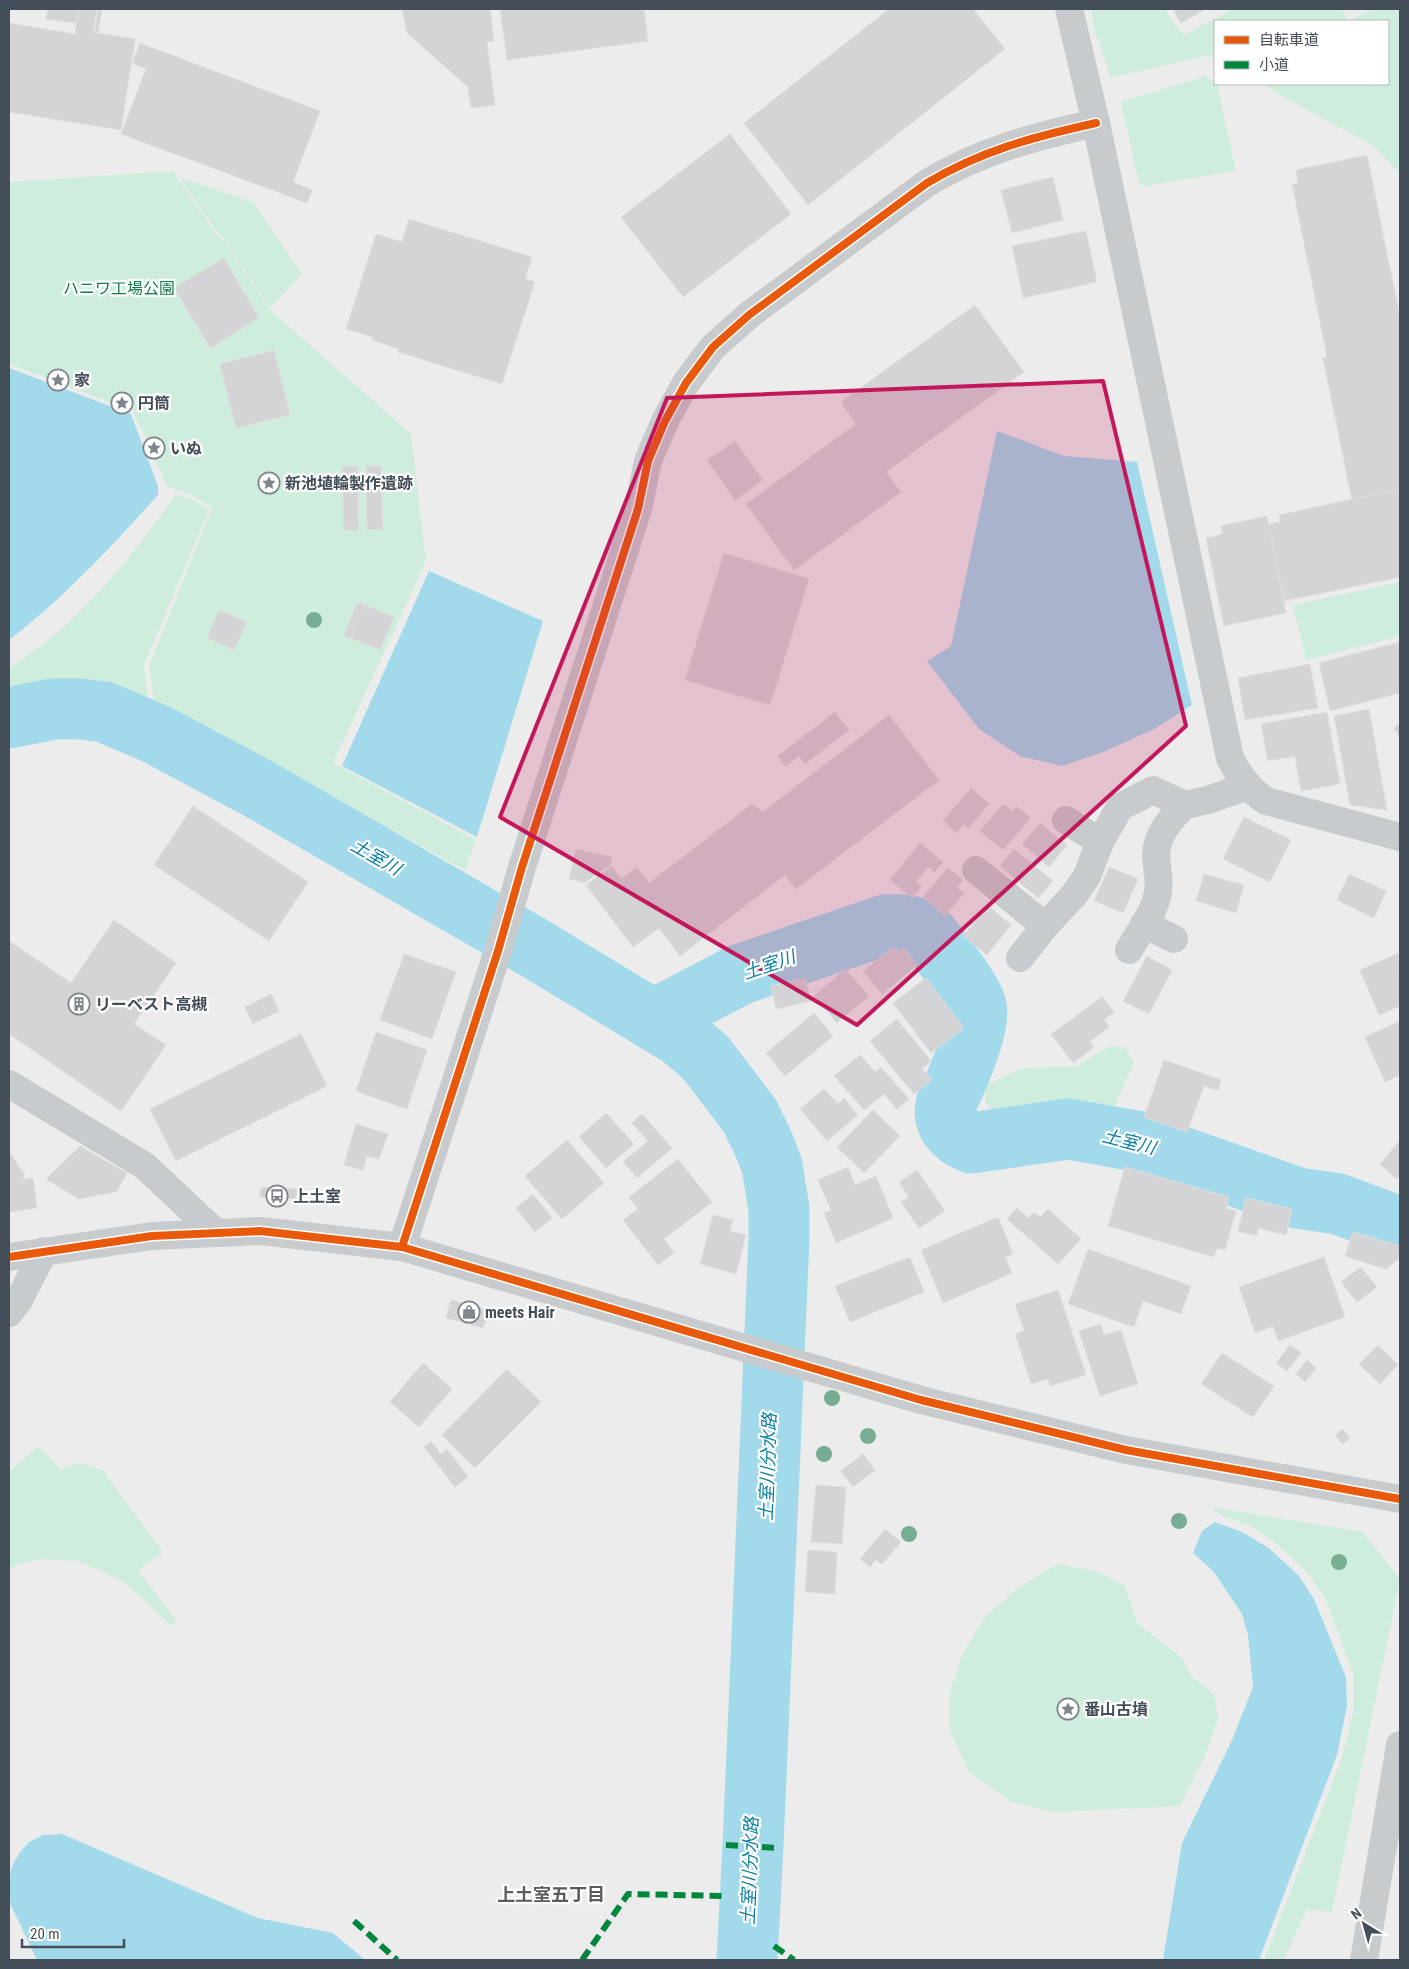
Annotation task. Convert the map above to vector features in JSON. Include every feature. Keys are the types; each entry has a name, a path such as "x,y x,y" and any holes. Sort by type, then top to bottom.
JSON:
{"street":[{"path":"1069,9 1096,123 1227,747 1235,768 1248,786 1266,801 1400,837"},
{"path":"402,1247 638,508 648,461 686,383 713,347 749,315 926,183 952,168 1008,145 1096,123"},
{"path":"1129,950 1155,903 1160,880 1156,855 1161,835 1170,820 1185,805 1208,800 1248,786"},
{"path":"1020,958 1045,926 1074,895 1087,876 1100,842 1120,807 1153,790 1185,805"},
{"path":"1066,820 1100,842"},
{"path":"976,870 1045,926"},
{"path":"1144,924 1174,939"},
{"path":"9,1084 145,1166 216,1233"},
{"path":"9,1257 152,1236 260,1231 402,1247 921,1400 1126,1450 1400,1499"},
{"path":"9,1313 19,1300 44,1251"},
{"path":"1364,1960 1400,1745"}],"highlighted area":[{"path":"1103,381 1186,726 857,1025 500,817 667,398"}],"green space":[{"path":"1091,9 1165,9 1174,24 1184,35 1233,9 1341,9 1348,20 1214,20 1214,58 1207,55 1111,78 1095,32"},
{"path":"1373,9 1400,9 1400,174 1375,147 1262,85 1389,85 1389,20 1351,20"},
{"path":"1206,76 1214,82 1214,85 1217,85 1236,171 1145,186 1139,184 1121,102"},
{"name":"ハニワ工場公園","path":"173,171 215,233 224,241 269,309 411,434 426,561 333,763 476,840 465,870 154,701 149,666 212,508 196,497 167,486 133,411 9,364 9,182"},
{"path":"179,177 253,202 302,274 270,308 224,239 216,231"},
{"path":"175,495 194,500 209,510 144,665 148,699 113,688 96,686 45,689 9,697 9,668 57,633 101,590 140,543"},
{"path":"1400,582 1400,636 1306,660 1293,605"},
{"path":"1110,1046 1126,1048 1134,1063 1112,1112 1056,1109 998,1116 986,1102 984,1087 1019,1069 1075,1067"},
{"path":"39,1446 61,1470 79,1462 103,1471 163,1552 138,1570 177,1622 170,1625 124,1582 79,1561 40,1559 9,1568 9,1472"},
{"path":"1211,1507 1363,1532 1400,1579 1332,1912 1307,1909 1284,1960 1264,1960 1342,1758 1354,1710 1354,1676 1325,1598 1306,1571 1277,1544 1251,1526 1220,1515"},
{"path":"1058,1564 1096,1571 1125,1586 1138,1624 1182,1658 1191,1676 1214,1694 1218,1719 1203,1760 1180,1806 1055,1812 1012,1802 969,1772 950,1731 950,1692 963,1653 985,1617 1019,1587"}],"water":[{"path":"9,368 131,414 158,486 158,495 105,553 49,607 9,640"},
{"path":"997,431 1064,456 1137,462 1192,705 1156,728 1106,751 1062,766 1020,756 979,729 927,661 951,646"},
{"path":"429,571 543,621 477,837 342,766"},
{"path":"1215,1522 1242,1532 1269,1548 1299,1576 1314,1599 1346,1677 1347,1706 1337,1755 1259,1960 1163,1960 1182,1843 1232,1740 1253,1687 1248,1635 1242,1614 1214,1572 1193,1553 1202,1531"},
{"path":"62,1834 258,1918 333,1933 365,1960 37,1960 9,1901 9,1876 13,1864 29,1842 43,1835"}],"building":[{"path":"48,9 78,9 76,23 46,19"},
{"path":"79,9 97,9 93,32 135,39 121,130 9,112 9,23 75,34"},
{"path":"98,9 102,9 98,32 95,32"},
{"path":"402,9 490,9 494,41 487,42 495,105 471,108 468,87 407,33"},
{"path":"500,9 644,9 648,41 507,60"},
{"path":"889,9 973,9 1005,49 808,205 744,123"},
{"path":"1173,9 1206,9 1181,23"},
{"path":"140,43 320,111 293,182 312,190 307,203 121,134 146,69 132,63"},
{"path":"730,134 791,214 683,297 621,217"},
{"path":"1367,155 1400,317 1400,489 1352,500 1323,358 1327,357 1292,184 1298,183 1296,170"},
{"path":"1053,177 1063,220 1012,233 1001,190"},
{"path":"409,219 532,257 525,279 535,282 502,384 398,352 399,349 372,340 373,337 346,329 376,234 402,242"},
{"path":"1086,231 1097,282 1023,298 1012,246"},
{"path":"224,258 259,318 210,348 174,288"},
{"path":"975,305 1024,372 886,472 901,492 794,570 746,504 856,424 841,402"},
{"path":"274,350 290,415 236,428 220,364"},
{"path":"735,441 763,480 735,500 707,460"},
{"path":"358,466 359,530 344,530 342,467"},
{"path":"366,466 381,466 383,529 367,530"},
{"path":"1400,489 1400,577 1284,601 1268,524 1280,522 1279,515"},
{"path":"1267,516 1286,613 1224,626 1206,538 1223,534 1221,526"},
{"path":"724,553 809,579 770,705 685,680"},
{"path":"357,602 365,605 351,638 344,636"},
{"path":"365,605 394,617 380,650 351,638"},
{"path":"219,610 247,622 234,650 207,638"},
{"path":"1400,642 1400,693 1330,711 1319,663"},
{"path":"1310,664 1318,708 1245,720 1238,678"},
{"path":"1369,709 1387,810 1350,805 1334,716"},
{"path":"835,712 849,730 805,764 799,756 786,767 778,756"},
{"path":"1327,712 1340,784 1301,791 1295,756 1268,761 1261,724"},
{"path":"889,715 939,780 796,889 785,875 680,956 659,928 633,947 586,885 612,866 621,879 637,867 649,883 752,804 763,812"},
{"path":"1400,723 1400,737 1394,728"},
{"path":"971,788 989,804 968,829 963,824 957,833 943,821"},
{"path":"1003,804 1012,811 1016,806 1031,818 1003,850 980,831"},
{"path":"193,806 308,882 269,941 154,865"},
{"path":"1244,817 1291,840 1270,882 1223,859"},
{"path":"1040,823 1067,845 1049,867 1022,844"},
{"path":"920,843 943,862 935,872 929,867 916,881 922,886 912,898 890,880"},
{"path":"576,849 612,857 610,865 584,883 569,879"},
{"path":"1014,849 1053,881 1038,898 1000,866"},
{"path":"1109,867 1138,879 1123,913 1094,901"},
{"path":"948,868 963,880 957,888 964,893 945,916 923,897"},
{"path":"1204,874 1244,885 1236,913 1196,901"},
{"path":"1349,874 1386,891 1374,918 1337,900"},
{"path":"989,906 1011,925 987,955 963,936"},
{"name":"リーベスト高槻","path":"114,920 176,963 134,1024 166,1045 121,1111 9,1034 9,941 71,983"},
{"path":"893,947 898,953 904,948 917,965 882,994 863,971"},
{"path":"1399,953 1400,1006 1379,1015 1360,970"},
{"path":"404,954 456,972 432,1039 380,1020"},
{"path":"1147,956 1172,970 1149,1014 1123,1001"},
{"path":"845,969 869,996 837,1023 814,996"},
{"path":"805,978 811,1001 776,1009 771,986"},
{"path":"926,978 964,1028 931,1053 893,1003"},
{"path":"271,994 279,1011 253,1024 245,1007"},
{"path":"1102,997 1114,1012 1104,1020 1109,1027 1090,1042 1094,1047 1073,1063 1051,1034"},
{"path":"814,1013 833,1036 785,1076 766,1053"},
{"path":"897,1019 931,1061 922,1069 932,1080 914,1094 870,1041"},
{"path":"1400,1021 1400,1075 1385,1082 1365,1037"},
{"path":"376,1032 427,1050 407,1109 356,1091"},
{"path":"301,1034 327,1086 176,1161 150,1109"},
{"path":"860,1055 875,1072 881,1067 909,1099 897,1109 884,1094 864,1110 834,1076"},
{"path":"1164,1060 1221,1080 1218,1090 1204,1086 1187,1132 1144,1117"},
{"path":"824,1089 838,1104 844,1098 858,1115 827,1141 800,1109"},
{"path":"873,1110 900,1136 864,1173 837,1147"},
{"path":"606,1113 634,1144 606,1168 579,1137"},
{"path":"642,1114 672,1148 637,1178 623,1162 648,1141 632,1123"},
{"path":"356,1124 388,1134 379,1159 367,1156 363,1170 344,1165"},
{"path":"567,1140 604,1183 562,1219 525,1176"},
{"path":"1400,1140 1400,1175 1397,1179 1380,1164"},
{"path":"80,1146 127,1173 116,1192 79,1199 46,1179"},
{"path":"9,1151 25,1176 20,1180 33,1178 37,1208 9,1212"},
{"path":"678,1159 712,1202 664,1239 674,1253 658,1265 623,1220 638,1209 629,1197"},
{"path":"848,1167 855,1185 876,1176 893,1218 836,1243 824,1213 831,1210 818,1180"},
{"path":"1125,1167 1229,1197 1226,1208 1236,1211 1225,1250 1217,1248 1214,1257 1108,1226"},
{"path":"917,1170 945,1211 919,1228 901,1202 909,1197 899,1182"},
{"path":"261,1187 297,1189 296,1199 260,1197"},
{"path":"533,1194 552,1218 535,1232 516,1208"},
{"path":"1246,1198 1292,1209 1286,1235 1258,1228 1257,1236 1238,1231"},
{"path":"1017,1208 1028,1218 1034,1212 1040,1217 1048,1209 1081,1239 1058,1264 1007,1219"},
{"path":"713,1215 733,1220 730,1231 746,1235 736,1274 700,1264"},
{"path":"998,1217 1013,1254 1005,1257 1012,1273 943,1303 921,1250"},
{"path":"1353,1232 1400,1246 1400,1258 1386,1269 1345,1256"},
{"path":"1088,1249 1191,1286 1181,1314 1143,1301 1134,1327 1068,1304"},
{"path":"910,1257 924,1292 850,1322 835,1286"},
{"path":"1324,1257 1345,1317 1278,1341 1273,1326 1255,1333 1239,1287"},
{"path":"1361,1267 1377,1287 1357,1302 1341,1282"},
{"path":"1058,1290 1086,1375 1050,1386 1048,1379 1031,1384 1015,1334 1024,1331 1015,1304"},
{"path":"451,1300 489,1310 483,1328 446,1318"},
{"path":"1101,1324 1104,1335 1121,1330 1138,1384 1100,1396 1079,1331"},
{"path":"1290,1345 1301,1353 1287,1371 1276,1363"},
{"path":"1378,1345 1398,1365 1380,1384 1359,1364"},
{"path":"1222,1353 1274,1386 1253,1417 1201,1384"},
{"path":"1307,1360 1316,1368 1305,1382 1296,1374"},
{"path":"423,1363 452,1389 419,1427 390,1402"},
{"path":"507,1369 541,1402 475,1468 442,1435"},
{"path":"1342,1429 1350,1438 1342,1444 1335,1435"},
{"path":"431,1441 441,1454 447,1449 468,1477 455,1487 424,1447"},
{"path":"863,1454 875,1470 853,1487 841,1471"},
{"path":"816,1485 846,1487 842,1544 811,1542"},
{"path":"885,1529 901,1542 882,1564 876,1560 870,1567 860,1559"},
{"path":"808,1550 837,1552 835,1594 805,1592"}],"waterway":[{"name":"土室川分水路","path":"9,718 53,709 80,709 104,712 156,734 259,789 531,946 680,1036 705,1057 750,1116 772,1166 779,1209 779,1239 747,1960"},
{"name":"土室川","path":"653,1020 741,974 885,925 914,927 929,936 948,960 973,998 976,1006 977,1015 972,1041 946,1104 945,1111 951,1128 965,1140 971,1143 1068,1129 1136,1141 1298,1198 1338,1204 1400,1227"}],"marked path":[{"path":"726,1845 779,1848"},
{"path":"582,1960 628,1894 723,1896"},
{"path":"354,1921 397,1960"},
{"path":"774,1946 794,1960"}],"cycle path":[{"path":"402,1247 638,509 648,461 665,421 686,383 713,347 749,315 927,183 988,153 1030,139 1096,123"},
{"path":"9,1257 152,1236 260,1231 402,1247 921,1400 1126,1450 1400,1499"}],"place":[{"name":"家","path":"58,380"},
{"name":"円筒","path":"122,403"},
{"name":"いぬ","path":"154,448"},
{"name":"新池埴輪製作遺跡","path":"269,483"},
{"name":"リーベスト高槻","path":"79,1004"},
{"name":"上土室","path":"277,1196"},
{"name":"meets Hair","path":"469,1312"},
{"name":"番山古墳","path":"1068,1709"}],"district":[{"name":"上土室五丁目","path":"551,1895"}]}
